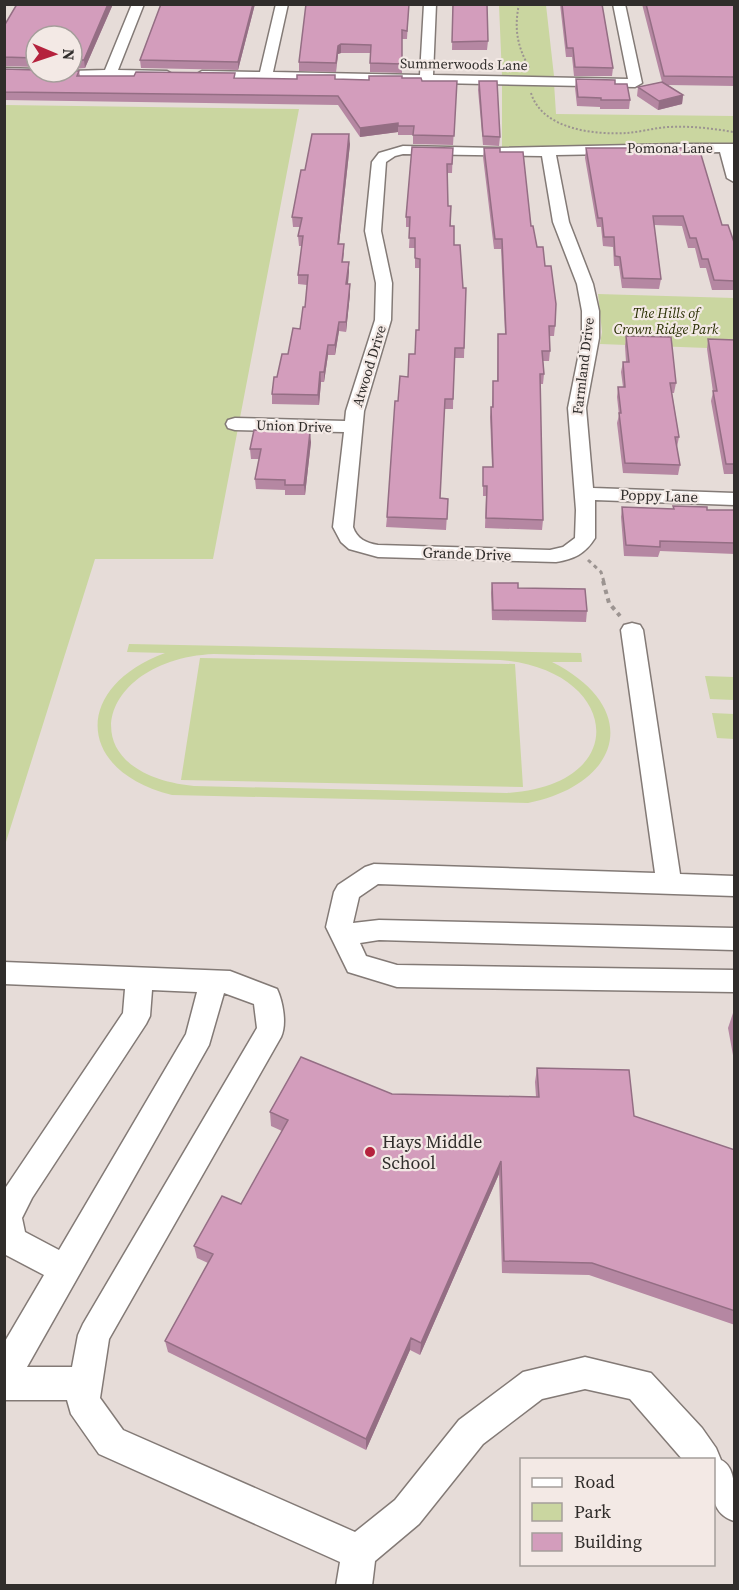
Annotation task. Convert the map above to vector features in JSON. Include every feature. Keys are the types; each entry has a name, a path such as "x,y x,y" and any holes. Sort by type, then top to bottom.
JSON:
{"street":[{"path":"110,74 138,4"},
{"path":"266,76 282,4"},
{"path":"426,78 430,4"},
{"name":"Summerwoods Lane","path":"4,72 426,78 635,84 619,4"},
{"path":"730,148 735,178"},
{"name":"Pomona Lane","path":"390,153 407,150 548,151 730,148"},
{"name":"Farmland Drive","path":"548,151 555,175 561,221 583,276 590,309 590,339 579,388 577,412 586,535 577,549"},
{"name":"Atwood Drive","path":"356,545 346,537 343,526 358,397 383,320 384,283 373,220 379,162 390,153"},
{"name":"Union Drive","path":"235,424 353,427"},
{"name":"Poppy Lane","path":"583,494 735,498"},
{"name":"Grande Drive","path":"356,545 378,551 550,556 567,554 577,549"},
{"path":"632,630 669,884"},
{"path":"735,886 374,874 347,892 339,927 357,964 397,976 735,981"},
{"path":"343,935 379,930 735,939"},
{"path":"4,973 230,982 267,997 271,1029 94,1335 82,1402 111,1442 359,1552"},
{"path":"65,1270 11,1241 7,1217 21,1188 136,1016 140,978"},
{"path":"4,1375 199,1037 213,981"},
{"path":"354,1586 359,1552 407,1512 471,1432 535,1384 585,1373 639,1385 690,1440 703,1458"},
{"path":"4,1384 86,1383"},
{"path":"715,1475 735,1504"}],"path":[{"path":"519,4 514,31 518,50 532,73 530,80 532,103 544,117 567,125 609,132 681,127 735,133"},
{"path":"577,549 601,572 609,603 632,630"}],"green space":[{"path":"499,5 546,5 554,76 502,76"},
{"path":"502,82 554,83 556,114 734,116 734,145 502,148"},
{"path":"5,105 299,109 213,559 95,559 5,845"},
{"name":"The Hills of Crown Ridge Park","path":"598,294 734,298 734,349 600,344 602,332"},
{"path":"129,644 581,653 582,662 552,662 581,680 600,701 609,722 609,743 601,762 584,779 560,793 528,803 172,795 140,783 117,767 103,748 98,728 101,707 114,686 135,668 165,653 127,652","holes":["214,654 500,660 540,668 569,683 588,704 596,727 592,750 577,770 548,785 507,793 194,786 153,777 127,761 113,740 112,717 123,695 144,675 174,661"]},
{"path":"200,658 515,664 523,787 181,780"},
{"path":"705,676 734,677 734,700 710,699"},
{"path":"712,713 734,714 734,739 717,738"}],"building":[{"path":"17,4 108,4 84,60 84,24 24,24 24,58 4,57 4,26"},
{"path":"161,4 253,4 238,62 140,60"},
{"path":"306,4 409,4 407,31 402,30 402,64 370,63 371,45 341,44 338,46 336,63 299,62"},
{"path":"453,4 487,4 488,41 452,42"},
{"path":"562,4 602,4 613,68 575,67 573,48 567,48"},
{"path":"646,4 735,4 735,77 664,76"},
{"path":"4,69 24,70 24,84 84,84 84,76 134,76 136,72 235,73 234,78 297,79 297,75 335,75 335,79 369,80 369,76 402,76 402,78 421,78 422,81 457,81 454,136 413,135 414,126 398,126 398,123 360,128 338,96 4,92"},
{"path":"576,79 615,80 615,84 627,84 630,100 578,97"},
{"path":"479,81 497,81 500,137 483,136"},
{"path":"662,82 683,95 659,101 638,87"},
{"path":"312,134 349,134 338,244 344,244 342,262 349,262 346,284 350,284 346,322 339,322 335,345 328,345 324,372 320,372 318,395 272,394 274,377 277,377 282,354 288,354 293,328 300,329 303,307 305,307 308,275 298,275 303,236 298,236 302,218 292,217 301,170 305,170"},
{"path":"412,147 453,148 452,164 447,164 448,206 451,206 450,226 454,226 454,245 460,245 463,288 466,288 464,348 455,348 453,399 445,399 440,498 448,499 447,519 387,517 395,401 398,401 400,376 408,377 409,354 415,354 416,330 419,330 420,259 415,258 415,238 409,238 410,217 406,217"},
{"path":"484,148 500,148 500,152 523,152 531,226 533,226 537,247 543,247 545,266 551,266 556,304 555,326 549,326 550,351 542,351 544,374 540,374 543,520 486,518 487,486 483,486 483,467 493,467 491,407 493,407 493,381 498,381 498,334 506,334 502,239 495,239"},
{"path":"586,148 699,148 722,225 728,225 735,245 735,281 714,280 708,259 702,259 696,238 690,238 683,216 653,216 661,279 623,278 620,257 615,256 614,237 604,237 602,218 598,218"},
{"path":"626,336 671,337 676,383 670,383 679,437 675,437 680,465 625,463 618,387 625,387 623,362 629,362"},
{"path":"708,339 735,340 735,464 726,464 713,391 717,391"},
{"path":"254,430 310,432 304,485 285,485 285,480 255,479 261,449 250,449"},
{"path":"673,506 707,507 707,510 735,510 735,543 660,541 660,547 626,545 622,507 674,509"},
{"path":"492,583 518,583 518,588 585,589 587,611 493,610"},
{"name":"Hays Middle School","path":"301,1057 392,1094 539,1097 537,1068 629,1070 634,1116 735,1150 735,1311 592,1263 504,1261 501,1161 421,1343 411,1338 366,1439 165,1341 213,1254 194,1246 222,1196 241,1204 288,1120 270,1112"}],"place":[{"name":"Hays Middle School","path":"370,1152"}]}
